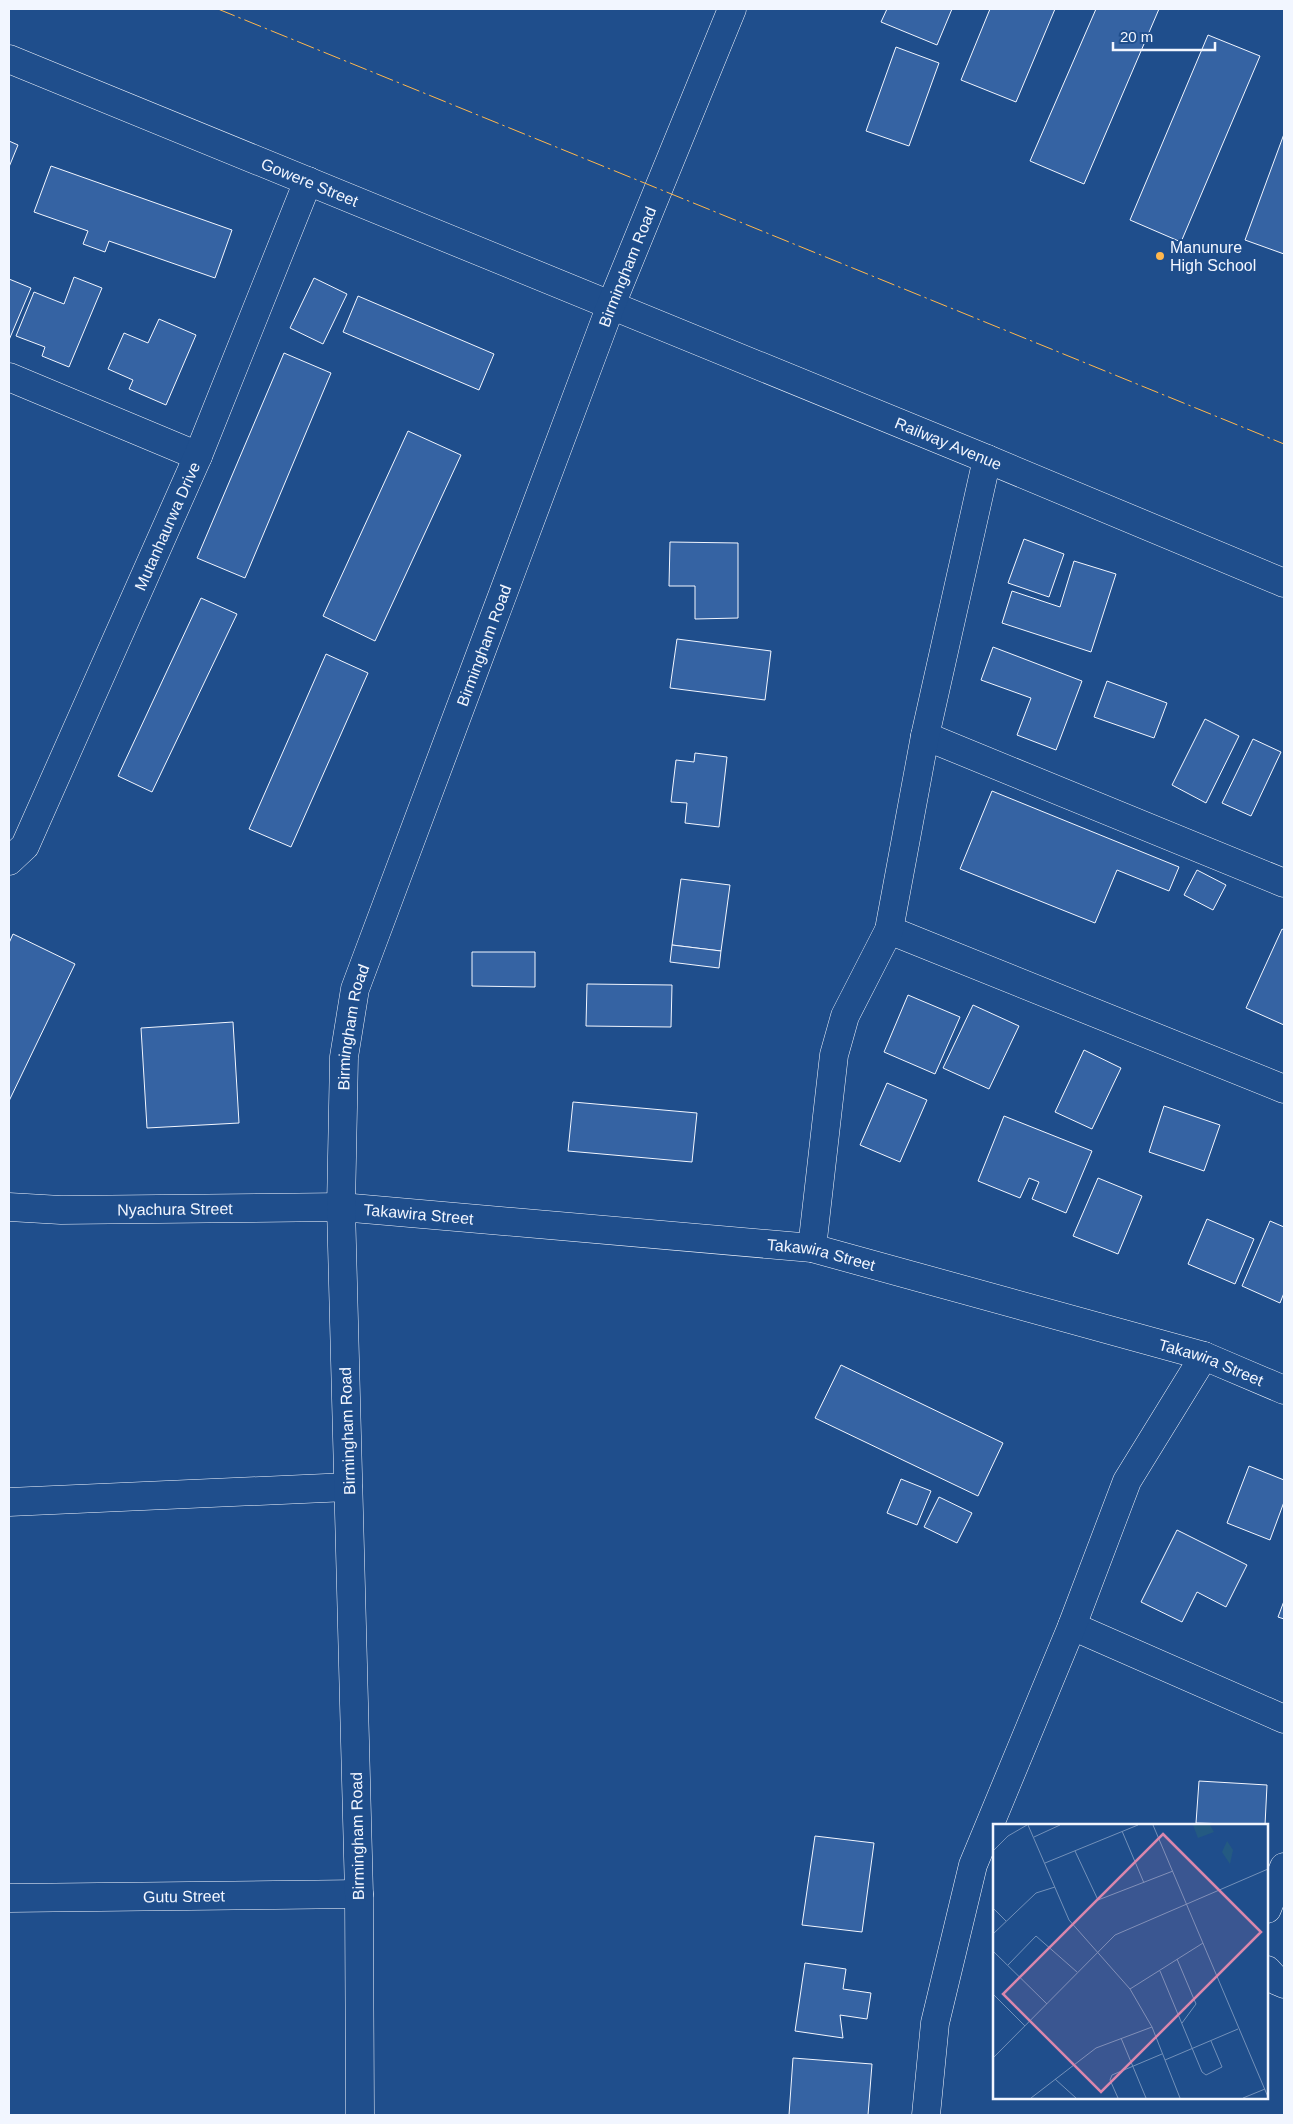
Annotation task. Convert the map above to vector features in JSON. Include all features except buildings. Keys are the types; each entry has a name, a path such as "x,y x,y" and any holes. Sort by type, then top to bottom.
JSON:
{"street":[{"name":"Birmingham Road","path":"360,2115 359,1894 341,1207 344,1058 354,988 611,305 732,9"},
{"name":"Gowere Street","path":"9,59 611,305"},
{"name":"Mutanhaurwa Drive","path":"9,861 25,846 198,456 308,181"},
{"name":"Railway Avenue","path":"611,305 1284,583"},
{"path":"9,377 198,456"},
{"path":"812,1248 834,1055 845,1016 889,930 924,736 987,459"},
{"path":"924,736 1284,883"},
{"path":"889,930 1284,1090"},
{"name":"Nyachura Street","path":"9,1207 61,1210 341,1207"},
{"name":"Takawira Street","path":"341,1207 812,1248 1204,1356 1284,1390"},
{"path":"926,2115 935,2024 973,1865 1072,1626 1127,1481 1204,1356"},
{"path":"9,1502 348,1487"},
{"path":"1072,1626 1284,1719"},
{"path":"1268,1907 1284,1867"},
{"name":"Gutu Street","path":"9,1898 359,1894"},
{"path":"1268,1971 1277,1981 1284,1984"}],"power":[{"path":"218,9 1284,444"}],"place":[{"name":"Manunure High School","path":"1160,256"}]}
